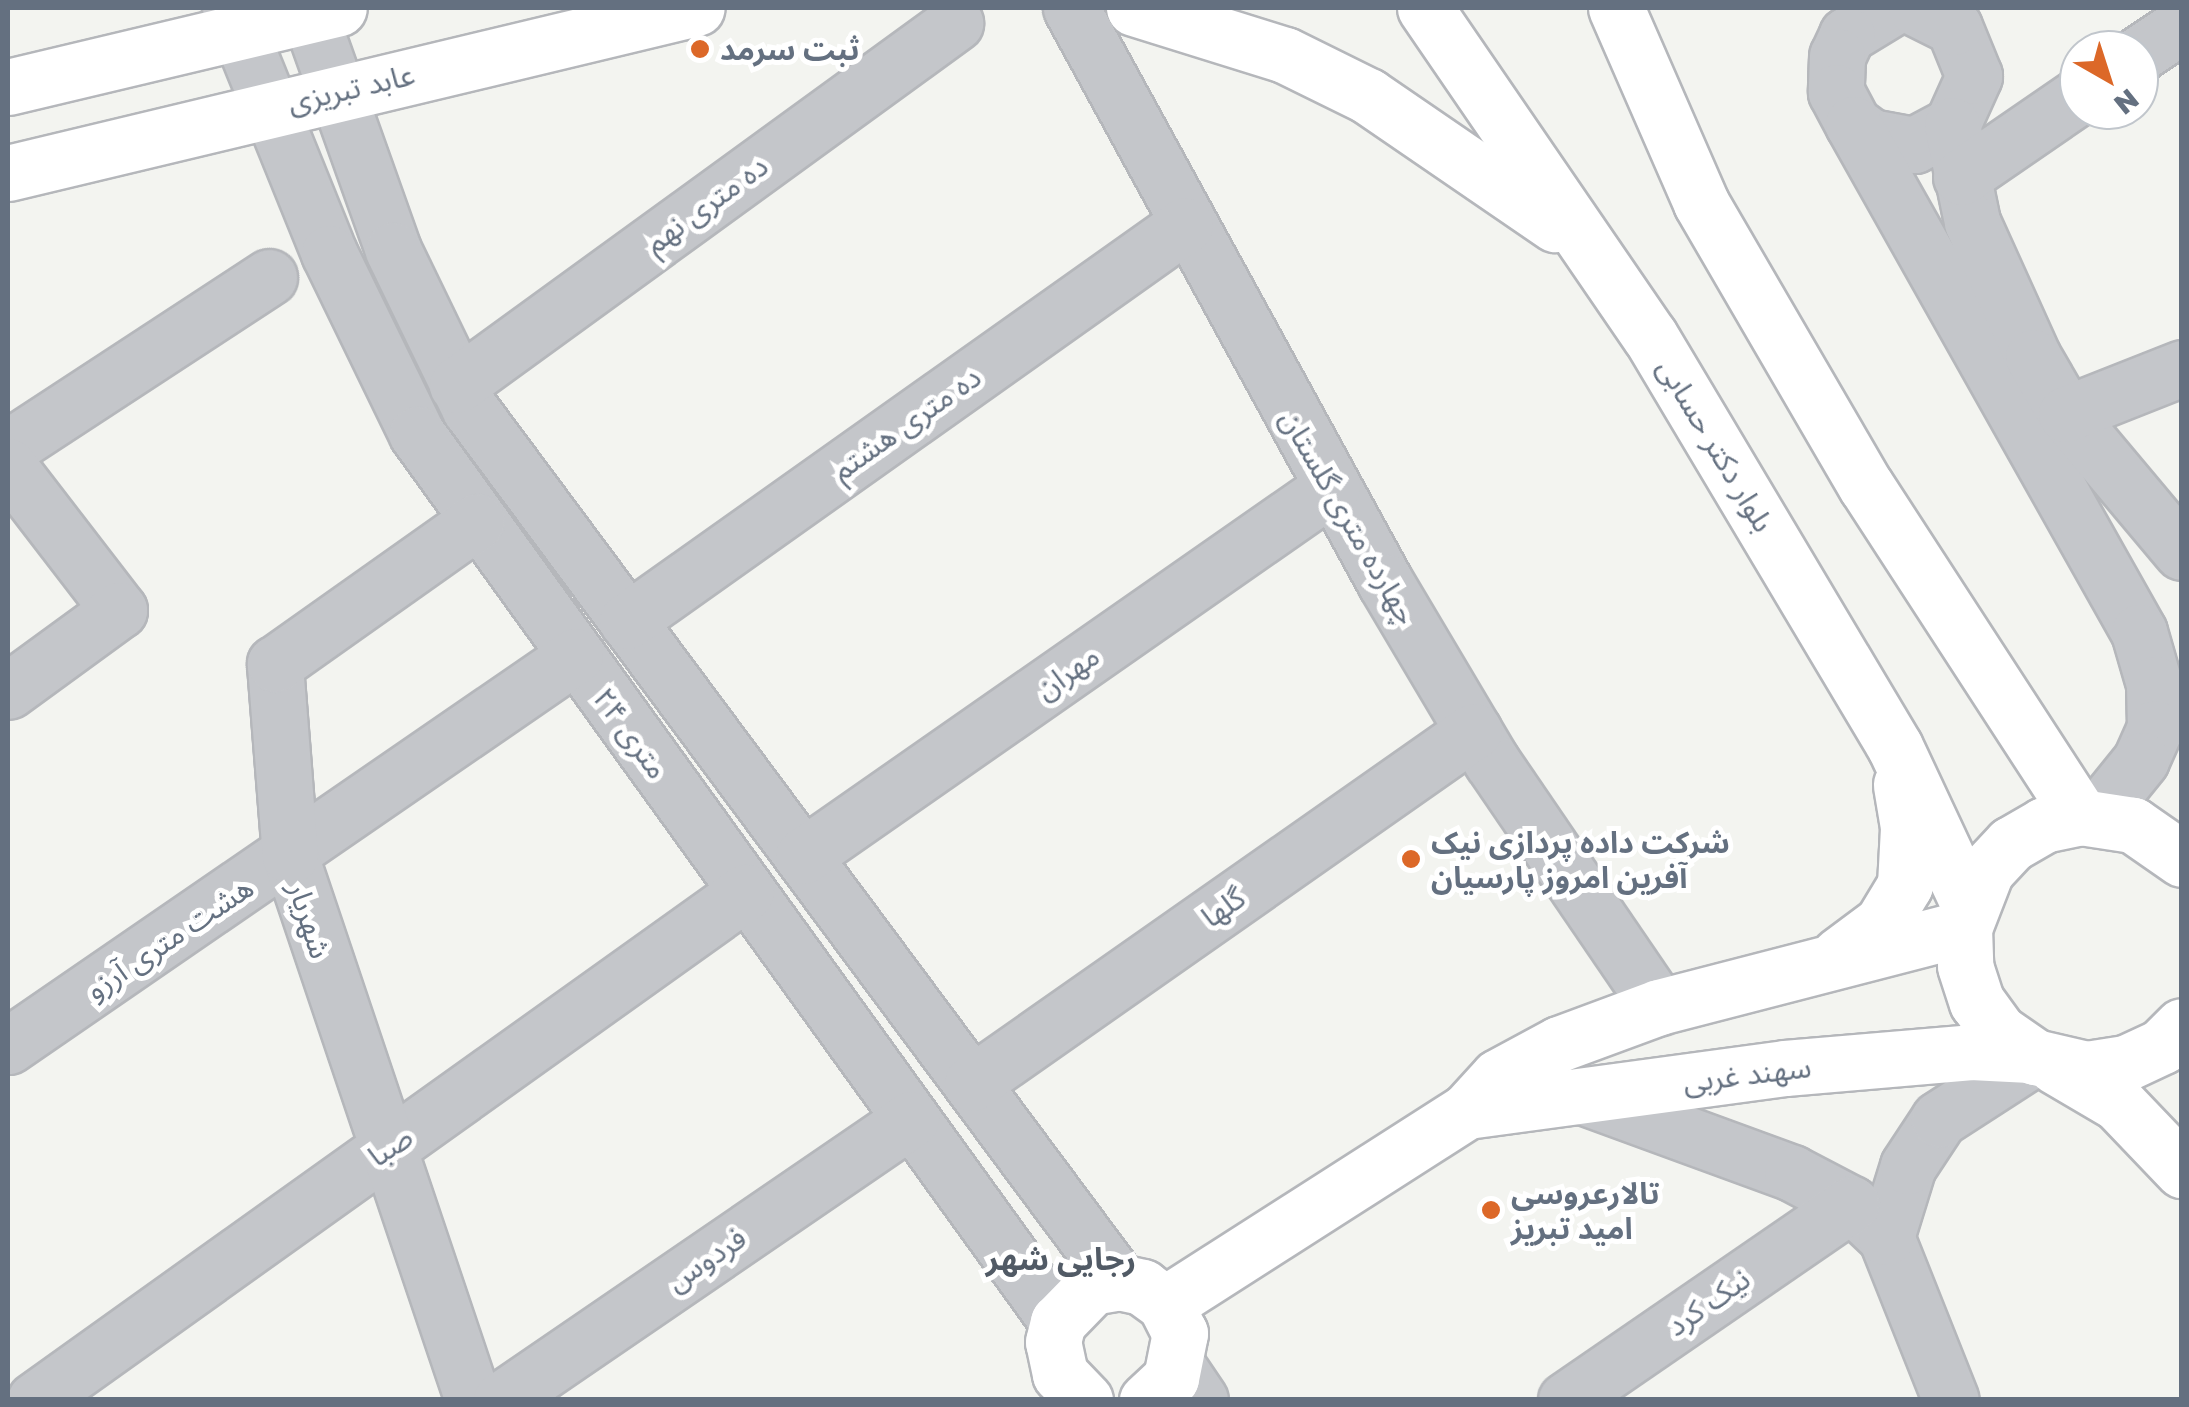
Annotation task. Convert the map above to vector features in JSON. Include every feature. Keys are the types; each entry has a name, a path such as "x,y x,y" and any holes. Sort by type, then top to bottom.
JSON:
{"main road":[{"name":"عابد تبریزی","path":"8,173 268,106 696,8"},
{"path":"1134,8 1286,55 1368,96 1588,248"},
{"name":"بلوار دکتر حسابی","path":"1425,8 1650,336 1895,747 1966,917 1965,966 1977,1002 1999,1032 2038,1058"},
{"path":"1616,8 1701,202 1866,486 2088,817"},
{"path":"8,87 234,18 319,10"},
{"path":"1818,970 1882,924 1906,886 1908,827 1895,747"},
{"path":"1966,917 1986,872 2011,844 2044,826 2088,817 2133,825 2182,859"},
{"name":"سهند غربی","path":"1057,1374 1092,1287 1142,1293 1467,1111 1498,1076 1559,1044 1659,1007 1818,970 1966,917"},
{"name":"سهند غربی","path":"1467,1111 1786,1068 1970,1052 2038,1058 2087,1069 2126,1063 2162,1046 2182,1026"},
{"path":"2038,1058 2118,1103 2182,1170"},
{"path":"1142,1293 1180,1333 1175,1388"}],"street":[{"name":"چهارده متری گلستان","path":"1071,8 1186,225 1474,732 1659,1007"},
{"path":"1814,8 1837,56 1836,92 2139,632 2154,684 2155,728 2142,760 2088,817"},
{"path":"1837,56 1865,18 1891,8"},
{"path":"319,10 338,92 393,250 458,385 503,454 972,1084 1142,1293"},
{"path":"1943,14 1974,76 1957,151 2007,308 2066,414 2182,552"},
{"name":"۲۴ متری","path":"234,18 373,350 465,505 911,1119 1057,1374"},
{"name":"ده متری نهم","path":"458,385 955,23"},
{"path":"2159,41 2182,25"},
{"path":"1853,124 1871,137 1957,151 2059,105"},
{"name":"ده متری هشتم","path":"627,620 1186,225"},
{"path":"8,448 268,277"},
{"path":"2066,414 2182,368"},
{"path":"465,505 503,454"},
{"path":"8,466 120,610 8,691"},
{"name":"مهران","path":"803,856 1332,487"},
{"name":"شهریار","path":"465,505 274,664 290,856 384,1150 473,1400"},
{"name":"هشت متری آرزو","path":"8,1046 290,856 575,656"},
{"name":"گلها","path":"972,1084 1474,732"},
{"name":"صبا","path":"34,1400 746,892"},
{"path":"1868,1220 1940,1120 2038,1058"},
{"path":"1582,1096 1792,1173 1868,1220 1951,1400"},
{"name":"فردوس","path":"501,1400 911,1119"},
{"name":"نیک کرد","path":"1566,1400 1868,1220"}],"place":[{"name":"ثبت سرمد","path":"700,49"},
{"name":"شرکت داده پردازی نیک آفرین امروز پارسیان","path":"1411,859"},
{"name":"تالارعروسی امید تبریز","path":"1491,1210"}],"district":[{"name":"رجایی شهر","path":"1061,1258"}]}
